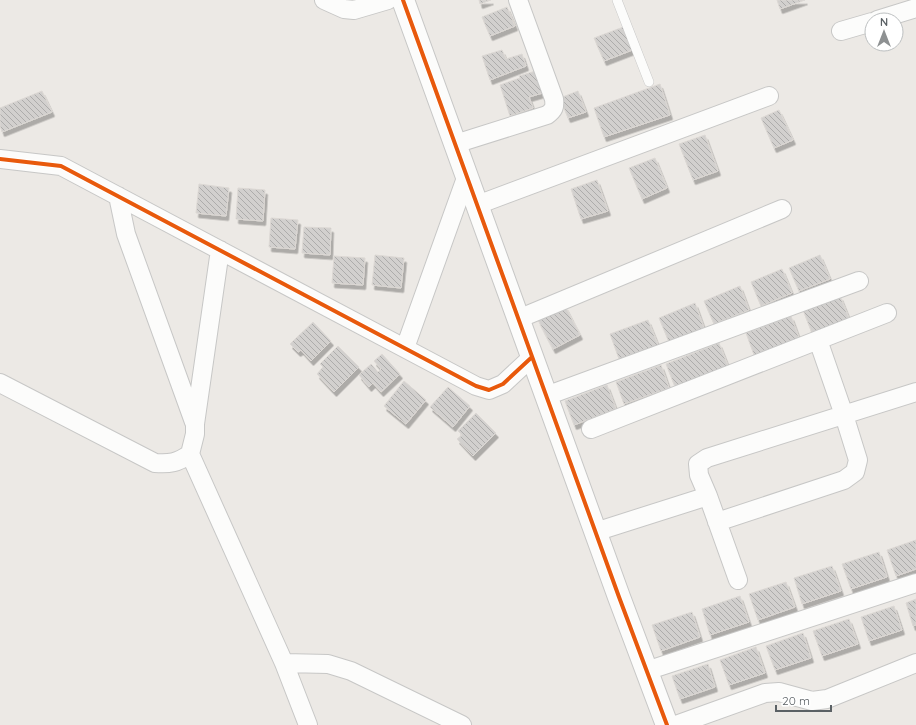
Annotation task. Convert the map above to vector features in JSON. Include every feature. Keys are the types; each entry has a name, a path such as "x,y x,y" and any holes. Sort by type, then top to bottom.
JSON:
{"street":[{"path":"324,0 344,9 354,10 388,0"},
{"path":"403,0 595,532 667,725"},
{"path":"455,144 547,115 553,111 555,106 554,99 518,0"},
{"path":"903,12 916,8"},
{"path":"841,31 864,24"},
{"path":"477,205 769,96"},
{"path":"0,159 61,166 476,386 489,390 503,384 532,357"},
{"path":"405,348 467,175"},
{"path":"118,196 126,234 195,424"},
{"path":"518,319 782,209"},
{"path":"220,250 195,424 195,434 190,454 284,663 308,725"},
{"path":"546,396 859,281"},
{"path":"591,429 887,313"},
{"path":"717,522 844,480 856,472 858,460 818,340"},
{"path":"0,383 155,463 170,464 182,460 190,454"},
{"path":"738,580 699,475 698,464 707,458 916,392"},
{"path":"595,532 708,496"},
{"path":"646,672 916,583"},
{"path":"284,663 328,664 351,671 462,725"},
{"path":"676,725 765,692 779,692 812,701 827,699 916,663"}],"lane":[{"path":"617,0 649,82"}],"building":[{"path":"479,0 491,0 480,4"},
{"path":"777,0 805,0 780,9"},
{"path":"507,7 515,26 490,36 482,17"},
{"path":"626,26 635,49 604,61 594,38"},
{"path":"502,50 506,59 522,54 526,66 490,80 482,56"},
{"path":"539,70 546,92 529,97 533,108 510,116 500,85 520,78 519,76"},
{"path":"660,84 670,115 604,137 594,108"},
{"path":"42,91 52,112 2,132 0,126 0,108"},
{"path":"578,91 586,112 568,118 560,98"},
{"path":"779,110 793,140 774,148 761,118"},
{"path":"705,135 718,171 693,180 679,144"},
{"path":"655,158 667,188 642,199 629,168"},
{"path":"597,180 608,211 581,219 571,189"},
{"path":"199,184 229,188 226,216 196,213"},
{"path":"238,188 265,190 263,221 236,219"},
{"path":"271,218 298,220 295,249 269,247"},
{"path":"304,227 331,228 330,255 302,253"},
{"path":"375,255 404,258 401,288 372,285"},
{"path":"820,255 830,279 799,291 789,268"},
{"path":"334,256 365,258 363,285 332,283"},
{"path":"782,269 792,293 761,306 751,282"},
{"path":"740,286 749,310 714,324 704,301"},
{"path":"840,296 850,321 813,336 803,310"},
{"path":"695,303 704,328 669,342 659,318"},
{"path":"565,306 580,335 553,349 538,320"},
{"path":"791,316 799,338 754,355 746,333"},
{"path":"648,320 658,345 619,359 610,334"},
{"path":"313,322 331,341 311,361 301,350 298,352 290,344"},
{"path":"719,343 728,366 675,387 666,364"},
{"path":"338,346 359,367 334,392 317,374 323,367 320,364"},
{"path":"382,354 400,374 381,392 373,383 369,387 359,375 371,364 378,372 381,369 374,361"},
{"path":"661,365 669,388 624,404 616,382"},
{"path":"404,381 426,400 406,424 384,406"},
{"path":"607,385 616,409 574,425 565,401"},
{"path":"448,387 470,406 453,427 430,407"},
{"path":"476,413 496,433 473,456 457,439 462,435 458,431"},
{"path":"916,540 916,569 896,576 887,550"},
{"path":"879,552 887,577 851,589 842,564"},
{"path":"832,566 841,591 802,604 794,578"},
{"path":"786,582 795,607 758,620 749,594"},
{"path":"740,596 749,622 710,635 702,609"},
{"path":"916,599 916,625 913,626 906,603"},
{"path":"894,606 902,630 869,641 861,617"},
{"path":"692,612 700,637 661,651 652,625"},
{"path":"849,619 858,644 822,656 813,631"},
{"path":"803,633 811,658 775,670 766,646"},
{"path":"756,647 765,673 729,685 720,660"},
{"path":"708,664 715,687 680,699 672,676"}],"cycle path":[{"path":"403,0 619,597 667,725"},
{"path":"0,159 61,166 476,386 489,390 503,384 532,357"}]}
